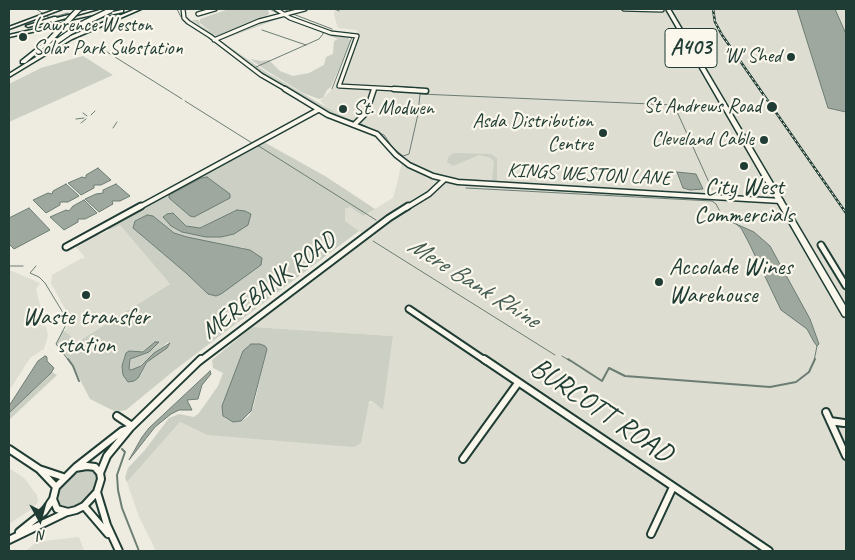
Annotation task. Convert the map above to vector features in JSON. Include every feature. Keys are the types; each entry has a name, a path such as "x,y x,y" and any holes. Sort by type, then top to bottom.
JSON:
{"highway":[{"path":"9,31 60,9"},
{"path":"50,46 79,9"},
{"path":"9,31 89,9"},
{"path":"9,31 96,9"},
{"path":"9,74 82,24 113,9"},
{"path":"9,31 131,9"},
{"path":"50,46 139,9"},
{"name":"A403","path":"668,9 846,314"}],"street":[{"name":"KINGS WESTON LANE","path":"183,9 184,16 188,22 261,75 318,110 377,134 396,155 409,165 443,179 472,184 781,201"},
{"path":"199,13 215,9"},
{"path":"276,9 331,33 357,36 338,85 341,87 426,91"},
{"path":"214,40 283,13 293,13 305,9"},
{"path":"624,9 662,10"},
{"path":"355,124 366,113 374,89"},
{"path":"66,247 318,110"},
{"name":"MEREBANK ROAD","path":"100,473 107,456 131,427 204,358 389,218 429,194 443,179"},
{"path":"821,245 846,286"},
{"name":"BURCOTT ROAD","path":"409,308 769,551"},
{"path":"463,459 518,383"},
{"path":"826,412 846,456"},
{"path":"118,416 131,427"},
{"path":"830,421 844,422"},
{"name":"MEREBANK ROAD","path":"75,468 122,431 131,427"},
{"path":"9,449 39,469 56,487"},
{"path":"9,540 44,512 53,499 56,487 63,477 75,468 87,466 95,467 100,473 101,479 98,492 112,539 118,551"},
{"path":"39,469 63,477"},
{"path":"651,534 674,487"},
{"path":"9,540 84,506 98,492"},
{"path":"53,499 57,509 68,512"},
{"path":"84,506 112,539"}],"shaded area":[{"path":"229,9 271,10 268,10 269,14 266,16 270,16 258,20 280,15 283,17 221,40 213,34 218,39 266,72 355,122 331,115 268,78 223,46 192,20 199,20 200,25 211,32 200,23 200,19"},
{"path":"335,9 846,9 846,551 156,551 139,517 127,482 180,422 207,435 369,404 372,401 383,410 393,336 252,327 369,238 345,221 345,209 350,207 363,216 393,198 396,187 403,158 385,137 378,132 334,114 320,101 334,88 354,42 357,30 338,28 334,15"},
{"path":"797,9 835,9 846,34 846,112 828,108"},
{"path":"327,32 349,37 349,40 351,40 331,87 323,98 319,99 303,93 250,59 269,60 280,71 293,76 309,73 324,65 326,57 333,54 334,41 338,39 327,35"},
{"path":"83,56 113,75 9,122 9,84 41,68"},
{"path":"262,141 325,176 375,209 363,216 350,207 345,209 345,221 359,231 176,369 126,410 116,412 90,399 73,366 56,344 62,331 65,331 77,342 170,284 120,225 109,230 106,226","holes":["207,177 231,195 190,216 169,198 170,195 201,178","175,214 180,222 191,228 200,228 209,224 239,231 182,232 171,226","147,215 153,217 174,233 213,244 245,248 208,294 133,228 135,221","155,342 157,344 149,352 131,358 128,368 131,370 136,369 168,342 170,344 150,359 140,375 123,375 122,366 126,353 132,351 143,352"]},
{"path":"454,153 491,154 497,158 497,183 492,180 494,162 491,158 479,155 453,166 447,162 449,156"},
{"path":"98,168 111,180 101,185 94,185 94,188 81,195 68,183 82,177 86,178 86,175"},
{"path":"677,172 696,174 703,189 690,190 683,188"},
{"path":"207,177 230,194 230,198 194,217 190,216 169,198 169,195 201,178"},
{"path":"66,184 79,196 68,202 60,202 60,205 46,213 33,200 48,193 52,194 53,191"},
{"path":"116,184 130,196 120,201 112,201 113,204 99,212 85,199 103,193 103,190"},
{"path":"84,200 97,213 85,219 78,219 78,222 64,230 50,217 66,210 69,211 73,206"},
{"path":"29,208 50,230 14,249 9,244 9,218"},
{"path":"237,210 251,214 248,225 234,234 221,237 206,237 182,232 171,226 163,217 173,213 186,226 200,228"},
{"path":"147,215 153,216 174,233 250,250 262,258 261,265 221,294 216,296 208,294 133,228 135,221"},
{"path":"736,224 754,232 770,246 810,319 819,344 817,346 807,329 781,310 749,243 741,228"},
{"path":"120,225 170,284 76,342 65,331 71,320 51,283 52,275 82,258 84,259 84,256 73,244 92,234 99,235"},
{"path":"9,270 40,283 36,289 48,335 44,349 30,358 9,391"},
{"path":"252,327 393,336 383,410 372,401 369,402 361,443 354,447 207,435 180,422 127,482 125,478 128,468 145,450 169,418 179,414 194,417 199,413 218,386 223,373 213,368 212,360","holes":["267,349 254,405 249,416 241,421 233,422 223,416"]},
{"path":"155,342 159,342 149,352 130,359 129,369 141,366 154,353 170,343 167,348 147,362 138,378 128,382 123,375 122,366 126,353 129,351 143,352"},
{"path":"251,344 260,344 267,349 251,411 241,421 233,422 223,416 222,406 243,351"},
{"path":"45,356 54,368 51,373 9,413 9,406 38,361"},
{"path":"210,371 211,374 202,385 198,399 187,400 192,410 179,410 171,414 155,427 129,460 149,428"},
{"path":"52,372 57,375 9,420 9,413"},
{"path":"9,468 24,478 37,495 38,502 32,509 9,524"},
{"path":"87,469 93,471 97,482 90,497 75,506 67,507 61,505 58,500 60,486 73,473"},
{"path":"79,537 84,551 26,551 36,542"}],"waterway":[{"path":"36,9 50,18"},
{"path":"177,9 181,17"},
{"path":"270,9 279,14"},
{"path":"284,9 289,12"},
{"path":"335,9 339,11"},
{"path":"299,12 293,14 332,29"},
{"path":"50,18 68,13"},
{"path":"283,16 323,32 319,39 306,45"},
{"path":"42,20 50,18"},
{"path":"182,19 186,23"},
{"path":"262,30 306,45"},
{"path":"332,89 352,37"},
{"path":"256,67 306,45"},
{"path":"225,46 262,73 326,112 353,121"},
{"name":"Mere Bank Rhine","path":"99,47 182,99"},
{"path":"361,124 384,135 393,148 403,156 409,154 418,114 420,94 674,105 712,189"},
{"name":"Mere Bank Rhine","path":"185,101 252,143"},
{"path":"91,115 95,111"},
{"path":"83,113 87,116"},
{"path":"76,119 84,118"},
{"path":"81,123 86,119"},
{"path":"113,128 117,122"},
{"name":"Mere Bank Rhine","path":"257,145 376,220"},
{"path":"466,188 712,201 716,204 724,219 736,224"},
{"name":"Mere Bank Rhine","path":"373,241 555,355"},
{"path":"9,266 23,266"},
{"path":"36,266 30,273 39,277 45,283 68,321 56,344 69,361"},
{"path":"814,361 817,346"},
{"path":"562,356 570,361"},
{"path":"68,359 79,381"},
{"path":"568,359 602,381 609,368 625,376 770,387 796,382 809,372 815,359"},
{"path":"122,449 125,452 117,475 118,490 122,508 139,551"}],"railway":[{"path":"713,9 715,22 722,35 846,213"}],"place":[{"name":"Lawrence Weston Solar Park Substation","path":"23,37"},
{"name":"'W' Shed","path":"791,57"},
{"name":"St Andrews Road","path":"772,107"},
{"name":"St. Modwen","path":"343,109"},
{"name":"Asda Distribution Centre","path":"603,133"},
{"name":"Cleveland Cable","path":"764,140"},
{"name":"City West Commercials","path":"744,166"},
{"name":"Accolade Wines Warehouse","path":"659,282"},
{"name":"Waste transfer station","path":"86,295"}]}
